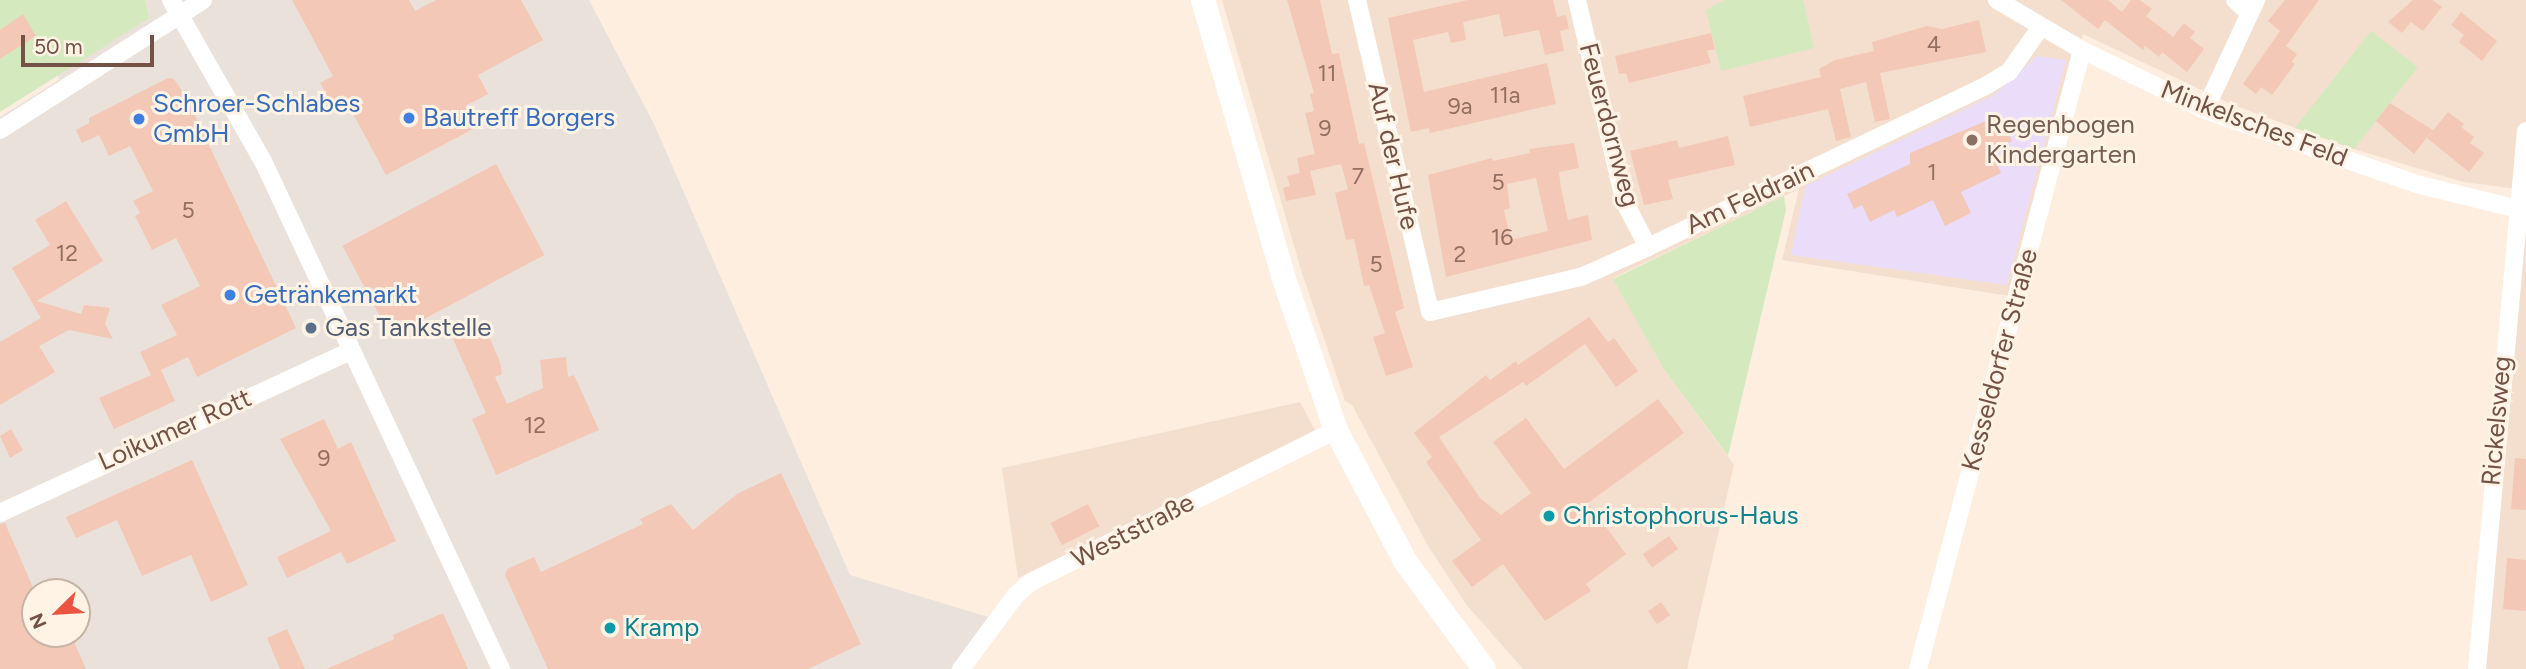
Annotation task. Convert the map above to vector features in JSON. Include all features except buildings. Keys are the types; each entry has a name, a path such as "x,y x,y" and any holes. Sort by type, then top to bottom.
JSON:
{"main road":[{"path":"1203,0 1284,279 1336,430 1405,561 1484,669"}],"street":[{"path":"171,0 246,128 502,669"},
{"path":"0,130 182,17 203,0"},
{"name":"Auf der Hufe","path":"1357,0 1430,312"},
{"name":"Feuerdornweg","path":"1577,0 1625,203 1648,247"},
{"name":"Minkelsches Feld","path":"1997,0 2040,28 2205,110 2416,184 2521,210"},
{"path":"2205,110 2252,6 2235,0"},
{"name":"Am Feldrain","path":"1430,312 1581,277 1648,247 1987,85 2009,72 2040,28"},
{"name":"Kesseldorfer Straße","path":"1918,669 2082,50"},
{"name":"Rickelsweg","path":"2477,669 2521,210 2526,131"},
{"name":"Loikumer Rott","path":"0,513 351,351"},
{"name":"Weststraße","path":"961,669 1016,594 1031,582 1336,430"}],"shaded area":[{"path":"32,0 589,0 655,126 850,575 988,617 951,669 0,669 0,117 59,80"},
{"path":"1222,0 2526,0 2526,669 2485,669 2525,190 2463,182 2347,147 2231,104 2083,34 2009,296 1782,260 1799,189 1613,278 1663,368 1734,465 1687,669 1523,669 1465,603 1427,544 1352,405 1345,401 1302,273"},
{"name":"Regenbogen Kindergarten","path":"2037,56 2066,60 2007,285 1791,255 1805,186 1994,95"},
{"path":"1300,402 1316,432 1018,578 1002,468"}],"green space":[{"path":"0,0 145,0 149,18 0,112"},
{"path":"1724,0 1803,0 1814,48 1721,71 1706,10"},
{"path":"2371,31 2418,67 2354,149 2295,128"},
{"path":"1784,196 1786,210 1728,456 1663,368 1613,279"}],"place":[{"name":"Bautreff Borgers","path":"409,118"},
{"name":"Schroer-Schlabes GmbH","path":"139,119"},
{"name":"Regenbogen Kindergarten","path":"1972,140"},
{"name":"Getränkemarkt","path":"230,295"},
{"name":"Gas Tankstelle","path":"311,328"},
{"name":"Christophorus-Haus","path":"1549,516"},
{"name":"Kramp","path":"610,628"}]}
